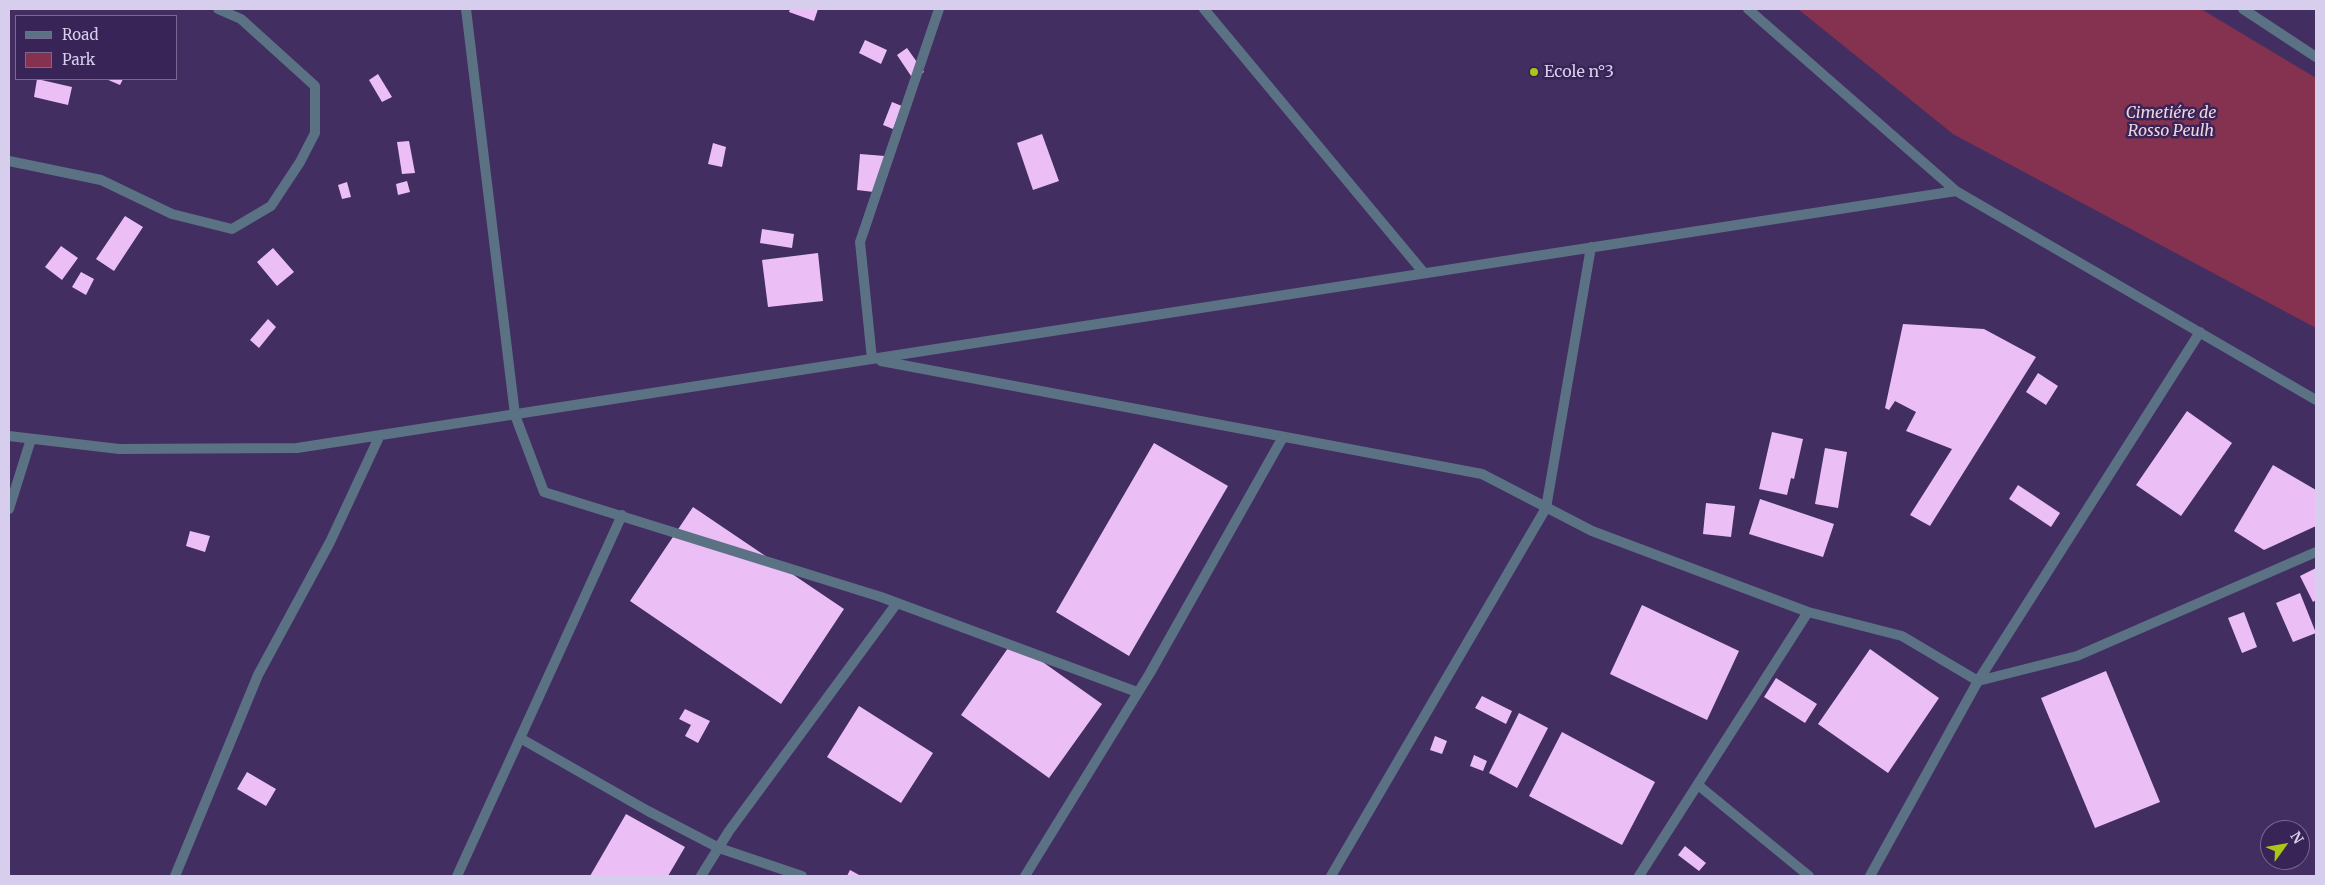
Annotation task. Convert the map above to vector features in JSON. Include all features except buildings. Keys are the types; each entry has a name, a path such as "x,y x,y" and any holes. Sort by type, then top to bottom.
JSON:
{"street":[{"path":"9,161 101,180 172,214 232,229 271,206 300,162 315,133 315,86 242,19 218,9"},
{"path":"466,9 515,414 544,492 897,603 1138,692"},
{"path":"872,359 860,242 939,9"},
{"path":"1204,9 1424,273"},
{"path":"1748,9 1956,190 2316,400"},
{"path":"2243,9 2316,57"},
{"path":"9,436 120,449 297,448 1956,190"},
{"path":"1331,876 1546,508 1590,247"},
{"path":"1870,876 1978,681 2200,332"},
{"path":"872,359 1482,474 1592,531 1808,612 1902,636 1978,681 2077,656 2316,552"},
{"path":"175,876 258,676 330,542 380,435"},
{"path":"1025,876 1138,692 1282,437"},
{"path":"9,509 31,439"},
{"path":"457,876 622,515"},
{"path":"701,876 728,831 897,603"},
{"path":"1639,876 1808,612"},
{"path":"520,738 648,811 719,848 802,876"},
{"path":"1698,785 1809,876"}],"green space":[{"name":"Cimetiére de Rosso Peulh","path":"1798,9 2201,9 2316,78 2316,328 1953,134"}],"place":[{"name":"Ecole n°3","path":"1534,72"}]}
